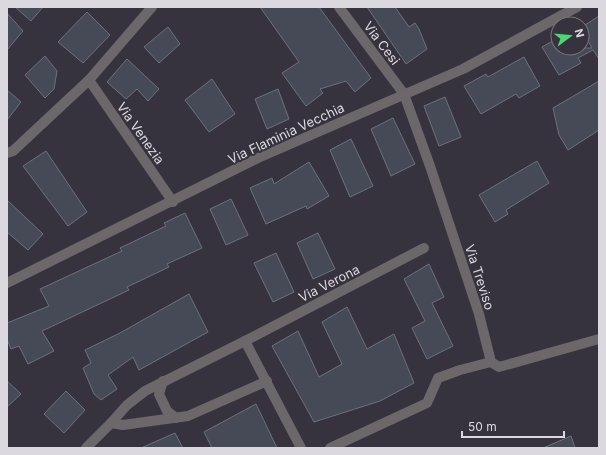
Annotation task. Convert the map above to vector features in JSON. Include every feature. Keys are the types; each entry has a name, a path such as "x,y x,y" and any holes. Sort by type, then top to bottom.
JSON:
{"street":[{"path":"7,153 13,151 89,80 152,7"},
{"name":"Via Cesi","path":"339,7 404,94"},
{"name":"Via Flaminia Vecchia","path":"7,283 173,202 258,158 463,69 577,7"},
{"name":"Via Venezia","path":"89,80 173,202"},
{"name":"Via Treviso","path":"404,94 430,166 471,292 491,362"},
{"name":"Via Verona","path":"86,448 127,405 163,381 245,341 424,248"},
{"path":"330,448 427,403 438,378 460,370 491,362 499,367 599,339"},
{"path":"245,341 301,448"},
{"path":"163,381 159,394 167,410 176,418"},
{"path":"111,423 123,425 176,418 201,411 267,381"}],"building":[{"path":"15,7 43,7 31,21"},
{"path":"260,7 319,7 371,78 355,92 346,81 320,89 323,93 306,106 282,73 299,62"},
{"path":"367,7 395,7 409,27 415,23 427,49 406,64"},
{"path":"87,12 110,35 83,63 58,42"},
{"path":"7,13 23,31 7,50"},
{"path":"599,16 599,59 593,50 590,52 590,48 592,48 590,44 590,22"},
{"path":"168,27 180,44 159,63 144,47"},
{"path":"550,42 550,56 582,56 578,58 581,63 559,75 542,47"},
{"path":"45,56 57,71 54,89 45,98 25,75"},
{"path":"524,57 540,86 519,98 516,94 481,114 464,86 486,74 488,77"},
{"path":"127,59 159,89 148,101 137,89 126,99 107,82"},
{"path":"212,79 235,114 209,132 185,100"},
{"path":"599,81 599,130 568,150 559,135 553,108"},
{"path":"278,89 289,119 267,129 255,99"},
{"path":"7,90 21,102 7,120"},
{"path":"445,97 461,137 439,146 424,106"},
{"path":"393,118 415,164 391,176 371,129"},
{"path":"351,139 373,186 350,197 330,150"},
{"path":"46,151 87,212 68,226 23,166"},
{"path":"537,161 549,183 506,210 508,214 495,222 479,195"},
{"path":"309,162 329,196 307,209 306,206 266,224 250,188 272,178 274,184"},
{"path":"231,199 248,235 226,245 210,209"},
{"path":"7,200 43,234 28,250 7,232"},
{"path":"185,213 202,248 167,264 169,267 127,287 129,290 42,331 54,351 28,364 19,346 11,349 7,339 7,323 49,306 40,289 122,251 120,248 166,226 164,223"},
{"path":"318,233 335,269 313,279 297,243"},
{"path":"276,253 294,292 273,302 254,263"},
{"path":"429,264 444,297 432,303 453,346 427,359 412,328 425,321 404,279"},
{"path":"189,294 208,332 139,370 133,357 108,375 117,389 101,400 94,394 83,368 91,363 85,350 120,333"},
{"path":"347,307 367,349 394,334 414,383 380,401 314,422 272,346 298,331 319,377 342,364 322,322"},
{"path":"7,381 21,394 7,407"},
{"path":"66,391 85,410 64,433 44,414"},
{"path":"256,404 277,448 212,448 204,432"},
{"path":"175,433 183,448 141,448"},
{"path":"571,436 575,448 543,448"}]}
